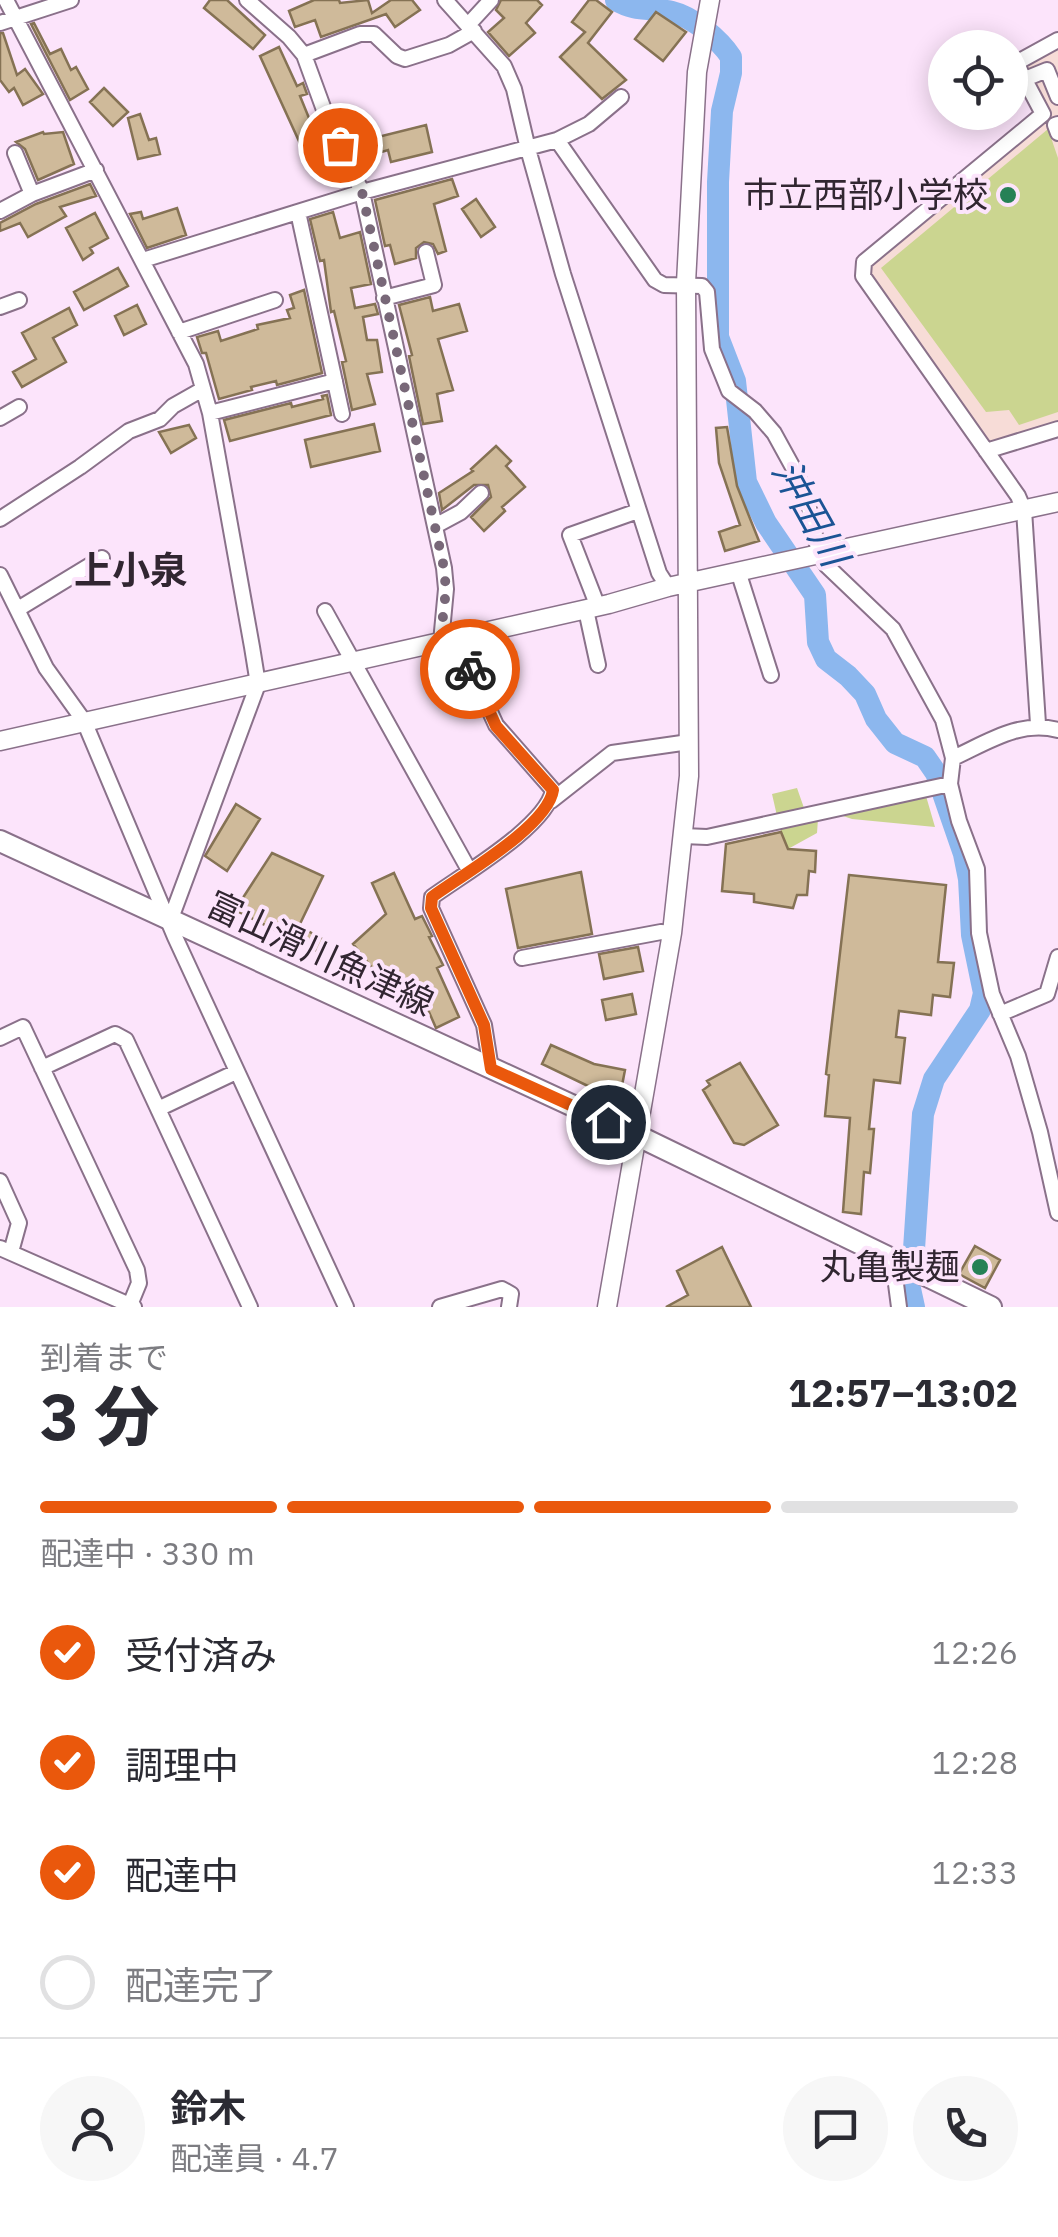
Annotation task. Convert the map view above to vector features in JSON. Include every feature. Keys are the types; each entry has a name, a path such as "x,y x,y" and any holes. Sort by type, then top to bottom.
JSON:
{"main road":[{"name":"富山滑川魚津線","path":"0,841 636,1135 991,1307"}],"street":[{"path":"6,0 196,364 210,412 258,684 170,921"},
{"path":"0,23 71,0"},
{"path":"247,0 304,55 327,118 362,192 434,526 446,590 449,640 496,726 553,790 552,801"},
{"path":"445,0 504,66 514,89 606,414 660,573 668,586"},
{"path":"304,55 360,34 374,34 396,56 405,59 449,45 471,28 491,0"},
{"path":"607,1307 672,933 683,836 688,742 686,283 697,72 710,0"},
{"path":"1028,56 1058,40"},
{"path":"1028,78 1053,69 1058,97"},
{"path":"1028,86 1043,114 1028,126"},
{"path":"142,260 362,192 557,140 589,124 621,98"},
{"path":"1058,124 1058,133"},
{"path":"1024,130 864,262 862,276 1018,496 1024,510 1038,724"},
{"path":"557,140 655,280 664,285 702,286 706,292 712,348 729,391 755,410 774,432 807,499 819,553 827,566 892,629 943,720 954,758 950,784 958,821 977,869 979,933 992,994 1018,1056 1058,1214"},
{"path":"15,152 32,194"},
{"path":"0,211 32,194 96,170"},
{"path":"298,212 342,414"},
{"path":"384,298 434,285 426,252"},
{"path":"0,307 18,300"},
{"path":"179,332 275,300"},
{"path":"210,412 335,381"},
{"path":"0,519 129,431 160,419 173,406 203,389"},
{"path":"0,418 19,407"},
{"path":"986,451 1058,429"},
{"path":"434,526 461,512 481,494"},
{"path":"0,741 592,608 668,586 1058,502"},
{"path":"598,666 592,608 570,534 638,511"},
{"path":"18,609 102,558"},
{"path":"738,572 770,675"},
{"path":"0,575 46,668 84,721 236,1072 346,1307"},
{"path":"324,610 469,870"},
{"path":"954,758 1020,727 1038,724 1058,730"},
{"path":"491,1069 484,1025 431,908 432,897 514,840 552,801 612,754 688,742"},
{"path":"683,836 707,837 950,784"},
{"path":"522,958 672,933"},
{"path":"1000,1014 1046,994 1058,957"},
{"path":"0,1038 23,1027 136,1270 138,1283 132,1306 6,1250 20,1223 0,1181"},
{"path":"42,1068 115,1034 126,1040 250,1307"},
{"path":"158,1109 236,1072"},
{"path":"899,1264 899,1307"},
{"path":"440,1307 502,1289 511,1294 509,1307"}],"shaded area":[{"name":"市立西部小学校","path":"1058,44 1058,425 990,445 866,271 1048,119 1028,77 1028,62"}],"green space":[{"name":"市立西部小学校","path":"1048,129 1058,158 1058,412 1019,425 1009,410 986,412 881,268"},
{"path":"797,788 804,808 818,819 817,833 788,849 772,794"},
{"path":"926,796 935,827 840,815"}],"building":[{"path":"210,0 227,0 265,35 253,49 204,8"},
{"path":"314,0 368,0 372,13 391,0 412,0 420,10 395,27 386,14 321,37 315,20 295,27 289,11"},
{"path":"501,0 537,0 542,5 526,23 535,33 509,56 488,32 504,18 496,10"},
{"path":"589,0 596,0 612,12 588,43 626,80 602,99 560,57 585,32 572,22"},
{"path":"656,12 686,32 663,61 635,39"},
{"path":"34,23 50,54 61,49 71,70 76,67 88,89 70,100 31,24"},
{"path":"0,33 17,75 25,69 43,94 23,105 14,88 9,92 0,80"},
{"path":"279,47 297,86 303,83 307,94 300,96 320,145 304,152 260,56"},
{"path":"104,88 128,112 113,126 90,102"},
{"path":"140,114 149,140 156,138 160,154 138,159 128,118"},
{"path":"426,125 432,152 391,162 388,150 358,159 346,134 367,127 370,139"},
{"path":"43,132 63,132 74,164 38,180 25,149 16,142"},
{"path":"452,179 458,196 434,204 446,251 438,254 433,244 424,242 416,248 416,258 395,264 390,245 385,246 375,200"},
{"path":"90,184 96,196 60,207 66,216 28,237 20,223 0,231 0,223 36,204"},
{"path":"476,199 495,227 481,237 462,209"},
{"path":"177,208 186,235 147,248 130,214 141,212 143,219"},
{"path":"333,212 340,238 360,232 371,284 351,288 355,308 375,304 378,314 363,317 367,340 377,340 382,372 367,374 375,404 352,410 342,362 346,361 334,311 331,312 324,260 320,261 310,219"},
{"path":"95,213 108,238 90,248 93,253 83,260 66,228"},
{"path":"118,268 128,286 84,310 74,292"},
{"path":"304,290 322,373 277,385 276,381 251,387 252,390 219,399 206,353 202,353 197,337 218,331 221,341 258,329 257,325 290,318 287,310 294,308 290,295"},
{"path":"430,297 433,311 459,304 467,331 438,339 453,390 437,394 442,421 423,424 399,305"},
{"path":"137,305 146,324 124,335 115,316"},
{"path":"69,308 77,325 53,338 66,362 22,387 13,372 36,359 22,333"},
{"path":"327,395 331,415 230,441 224,420 291,403 292,407"},
{"path":"374,424 380,451 311,467 305,440"},
{"path":"189,425 196,438 171,453 159,432"},
{"path":"727,427 737,486 759,541 725,551 719,532 740,525 719,463 716,428"},
{"path":"496,446 511,461 506,466 525,487 502,507 505,511 484,531 471,517 491,497 488,485 474,485 442,510 439,493 473,471"},
{"path":"236,804 260,819 227,871 205,856"},
{"path":"781,832 788,849 816,851 815,872 809,871 807,895 797,895 793,908 754,902 754,894 722,891 726,844"},
{"path":"272,853 323,876 299,926 326,941 321,953 235,910"},
{"path":"581,872 592,934 518,948 506,889"},
{"path":"394,873 415,919 422,916 432,936 429,937 443,965 437,968 459,1017 436,1028 415,980 392,993 353,944 386,914 372,883"},
{"path":"849,875 946,885 938,962 954,963 950,997 933,995 931,1015 899,1011 896,1037 905,1038 900,1083 874,1080 870,1173 864,1172 861,1214 843,1212 850,1118 825,1116 829,1075 826,1074"},
{"path":"638,947 643,971 604,979 599,954"},
{"path":"632,994 636,1014 606,1020 602,1000"},
{"path":"551,1045 594,1064 625,1070 620,1096 587,1089 588,1086 542,1064"},
{"path":"740,1063 778,1125 744,1145 734,1143 703,1090 710,1085 707,1081"},
{"name":"丸亀製麺","path":"975,1246 1000,1260 985,1288 959,1274"},
{"path":"722,1247 751,1307 666,1307 688,1295 677,1271"}],"waterway":[{"name":"沖田川","path":"616,0 688,19 713,36 731,57 722,111 718,182 718,337 735,381 746,482 766,523 815,595 818,642 826,659 865,694 876,719 895,743 925,757 936,773 964,854 972,935 984,993 980,1010 934,1079 923,1114 914,1249"},
{"name":"沖田川","path":"909,1284 914,1307"}],"way so far":[{"path":"340,145 362,192 444,568 446,590 440,642 457,638 470,669"}],"place":[{"name":"市立西部小学校","path":"1008,195"},
{"name":"丸亀製麺","path":"980,1267"}],"district":[{"name":"上小泉","path":"131,571"}],"route":[{"path":"470,669 496,726 553,790 552,801 514,840 432,897 431,908 484,1025 491,1069 608,1122"}]}
